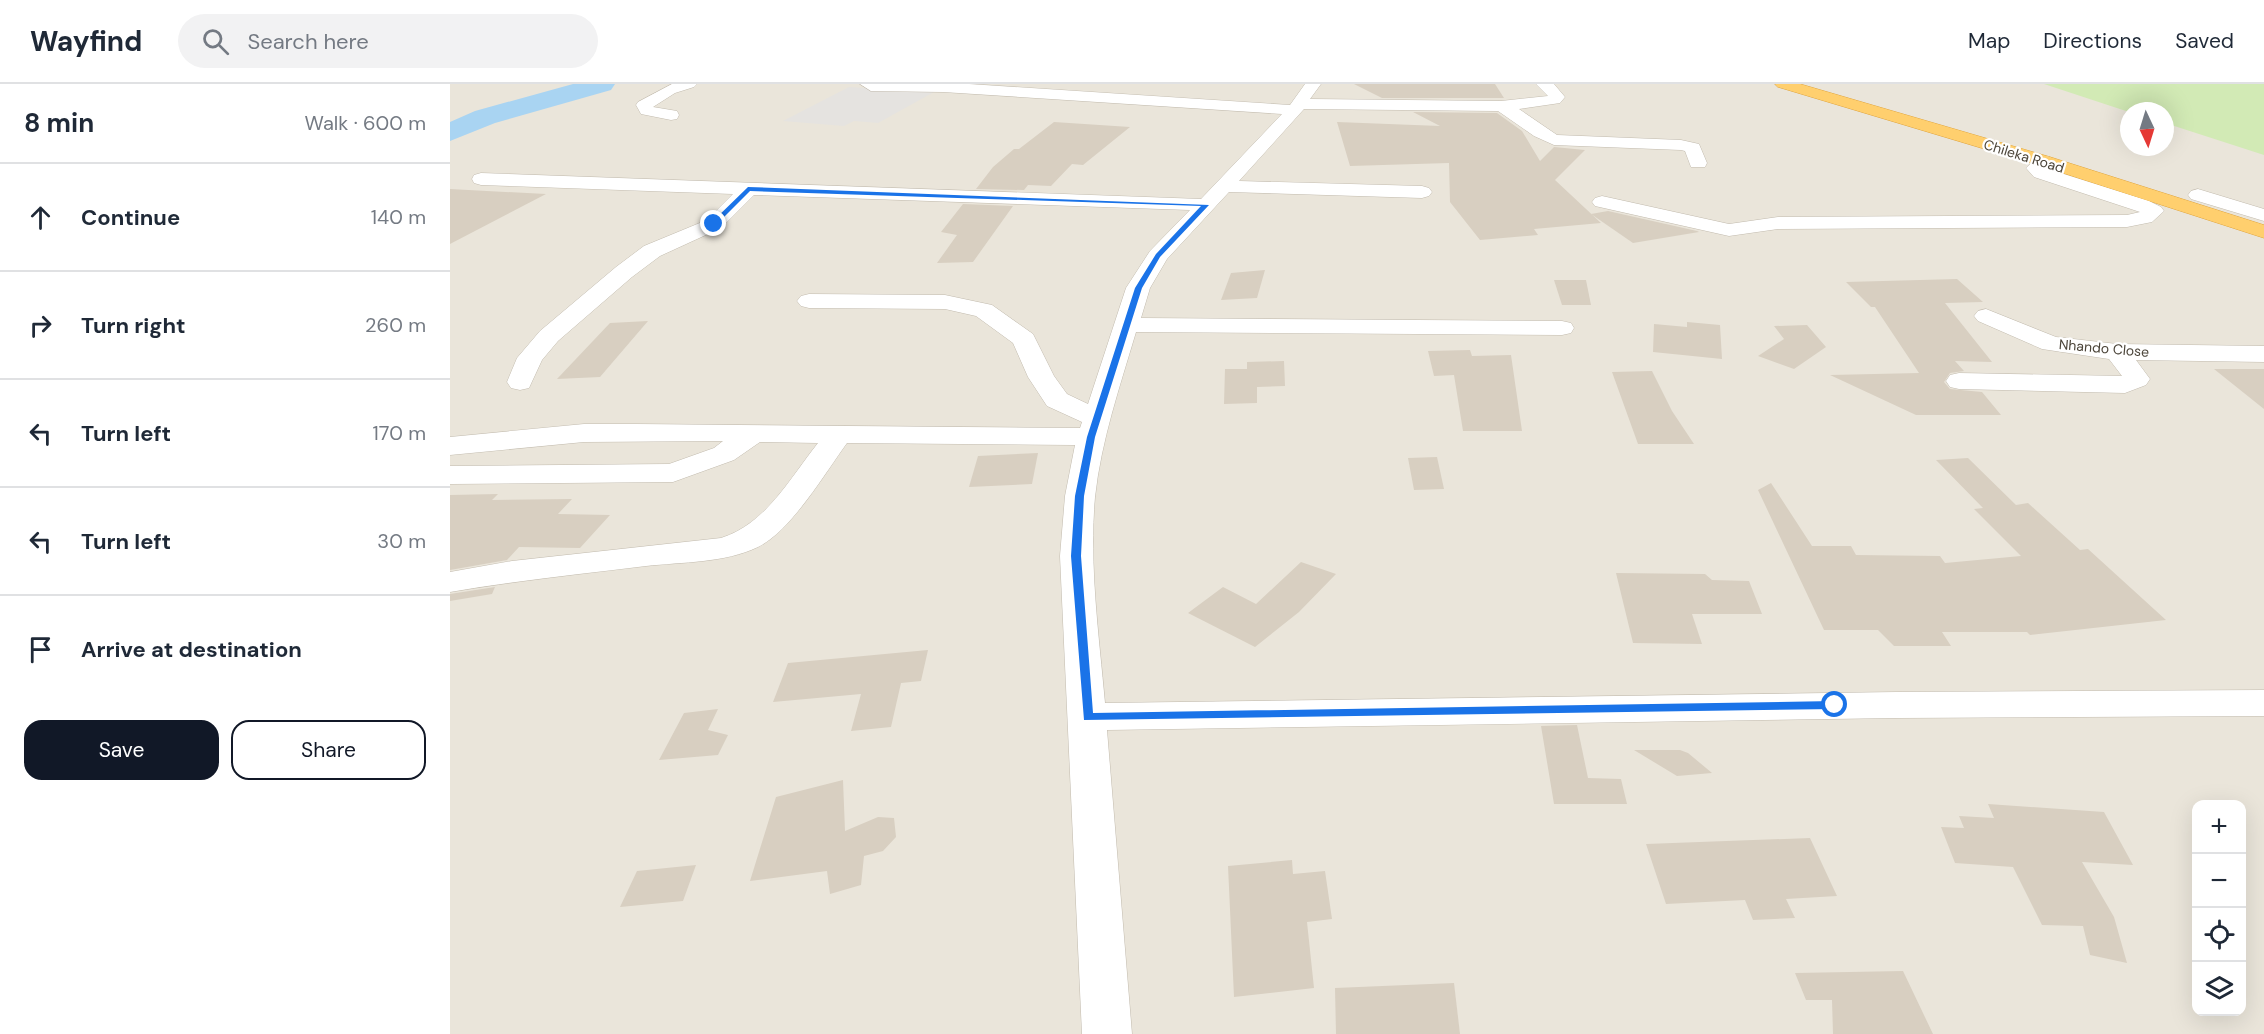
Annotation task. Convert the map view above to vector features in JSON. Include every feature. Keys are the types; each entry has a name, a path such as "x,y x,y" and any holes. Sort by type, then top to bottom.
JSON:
{"highway":[{"name":"Chileka Road","path":"1783,84 2044,161 2264,232"},
{"name":"Chileka Road","path":"1806,84 2194,197 2264,223"}],"street":[{"path":"671,115 647,111 644,105 669,90 689,84"},
{"path":"868,84 871,86 943,87 1181,104 1303,99 1382,105 1501,106 1554,100 1557,96 1544,84"},
{"path":"1181,104 1214,87"},
{"path":"1382,105 1422,88"},
{"path":"1107,1034 1076,556 1080,496 1094,428 1138,288 1158,256 1303,99"},
{"path":"1501,106 1512,109 1541,136 1554,140 1689,146 1693,148 1698,163"},
{"path":"1602,202 1729,230 1778,223 2127,221 2145,218 2154,211 2142,205 2041,173 2035,168 2044,161"},
{"path":"481,179 748,189 1215,195 1422,192"},
{"path":"2194,197 2224,185"},
{"path":"520,382 530,358 549,336 624,272 652,251 714,224 748,189"},
{"path":"2194,197 2264,215"},
{"path":"809,301 945,302 984,310 1024,339 1041,377 1057,400 1094,428"},
{"name":"Nhando Close","path":"1986,316 2051,344 2117,352 2264,354"},
{"path":"1125,325 1562,328"},
{"path":"1959,381 2125,385 2137,378 2117,352"},
{"path":"450,446 584,433 838,435 1094,428"},
{"path":"450,476 673,473 724,454 754,433"},
{"path":"450,582 524,569 724,547 747,540 765,528 779,514 838,435"},
{"path":"1088,717 1897,705 2264,704"}],"shaded area":[{"path":"450,84 2264,84 2264,1034 450,1034"},
{"path":"849,87 934,92 878,123 854,121 844,126 783,121"}],"green space":[{"path":"2044,84 2264,84 2264,155 2174,126 2174,102 2120,102 2120,109"}],"building":[{"path":"1354,84 1495,84 1504,98 1382,98"},
{"path":"1413,112 1497,113 1522,131 1540,161 1554,147 1585,150 1555,180 1601,223 1534,229 1538,235 1480,240 1450,202 1449,163 1350,166 1337,122 1440,126"},
{"path":"1054,122 1130,127 1083,165 1072,164 1051,186 1028,185 1024,190 976,189 993,167 1014,149 1019,149"},
{"path":"450,189 546,194 450,244"},
{"path":"963,204 1013,206 973,262 937,263 957,235 941,232"},
{"path":"1608,211 1699,232 1633,243 1591,214"},
{"path":"1265,270 1257,298 1221,300 1231,273"},
{"path":"1957,279 1983,302 1945,303 1992,362 1955,361 1964,371 1950,373 1944,382 1950,389 1982,392 2001,415 1916,415 1830,375 1919,373 1875,307 1871,307 1846,282"},
{"path":"1554,280 1586,280 1591,305 1562,305"},
{"path":"648,321 600,377 557,379 610,323"},
{"path":"1687,322 1720,325 1722,359 1653,352 1654,324 1687,327"},
{"path":"1807,325 1826,347 1794,369 1758,356 1784,339 1774,326"},
{"path":"1470,350 1472,356 1511,355 1522,431 1463,431 1454,375 1434,376 1428,351"},
{"path":"1284,361 1285,386 1257,387 1257,403 1224,404 1225,369 1247,369 1247,362"},
{"path":"2214,369 2264,369 2264,409"},
{"path":"1652,371 1672,411 1694,444 1638,444 1612,372"},
{"path":"1038,453 1032,484 969,487 978,456"},
{"path":"1437,457 1444,489 1414,490 1408,458"},
{"path":"1968,458 2016,505 2028,503 2080,550 2088,549 2166,620 2030,635 2027,632 1942,632 1951,646 1894,646 1878,630 1824,630 1758,490 1771,483 1812,546 1851,546 1856,555 1940,556 1945,563 2021,556 1974,509 1983,508 1936,460"},
{"path":"498,494 492,500 572,499 558,514 610,515 580,548 519,547 507,560 450,570 450,495"},
{"path":"1301,562 1336,574 1299,612 1255,647 1188,613 1223,587 1256,604"},
{"path":"1616,573 1705,574 1712,580 1749,581 1762,614 1692,614 1702,644 1633,643"},
{"path":"495,587 492,594 450,601 450,594"},
{"path":"928,650 921,681 901,683 891,727 851,731 861,694 773,702 788,663"},
{"path":"718,709 708,730 728,735 718,755 659,760 684,713"},
{"path":"1577,725 1588,778 1621,779 1627,804 1554,804 1541,726"},
{"path":"1634,750 1680,750 1688,753 1712,773 1677,776"},
{"path":"843,780 845,831 878,817 894,818 896,837 883,851 864,856 861,885 830,894 827,871 750,881 776,797"},
{"path":"1988,804 2104,812 2133,865 2082,862 2114,917 2127,963 2090,955 2083,926 2042,925 2013,867 1955,863 1941,827 1964,828 1959,816 1994,818"},
{"path":"1810,838 1837,896 1786,899 1795,918 1753,920 1745,900 1666,904 1646,844"},
{"path":"1292,860 1293,874 1325,871 1332,919 1307,922 1314,988 1234,997 1228,866"},
{"path":"696,865 683,901 620,907 637,871"},
{"path":"1903,971 1933,1034 1833,1034 1832,1000 1806,1000 1795,973"},
{"path":"1454,983 1460,1034 1336,1034 1335,988"}],"waterway":[{"path":"450,132 485,117 602,84"}],"route":[{"path":"714,224 748,189 1206,205 1158,256 1138,288 1091,437 1080,496 1076,556 1088,717 1835,705"}]}
